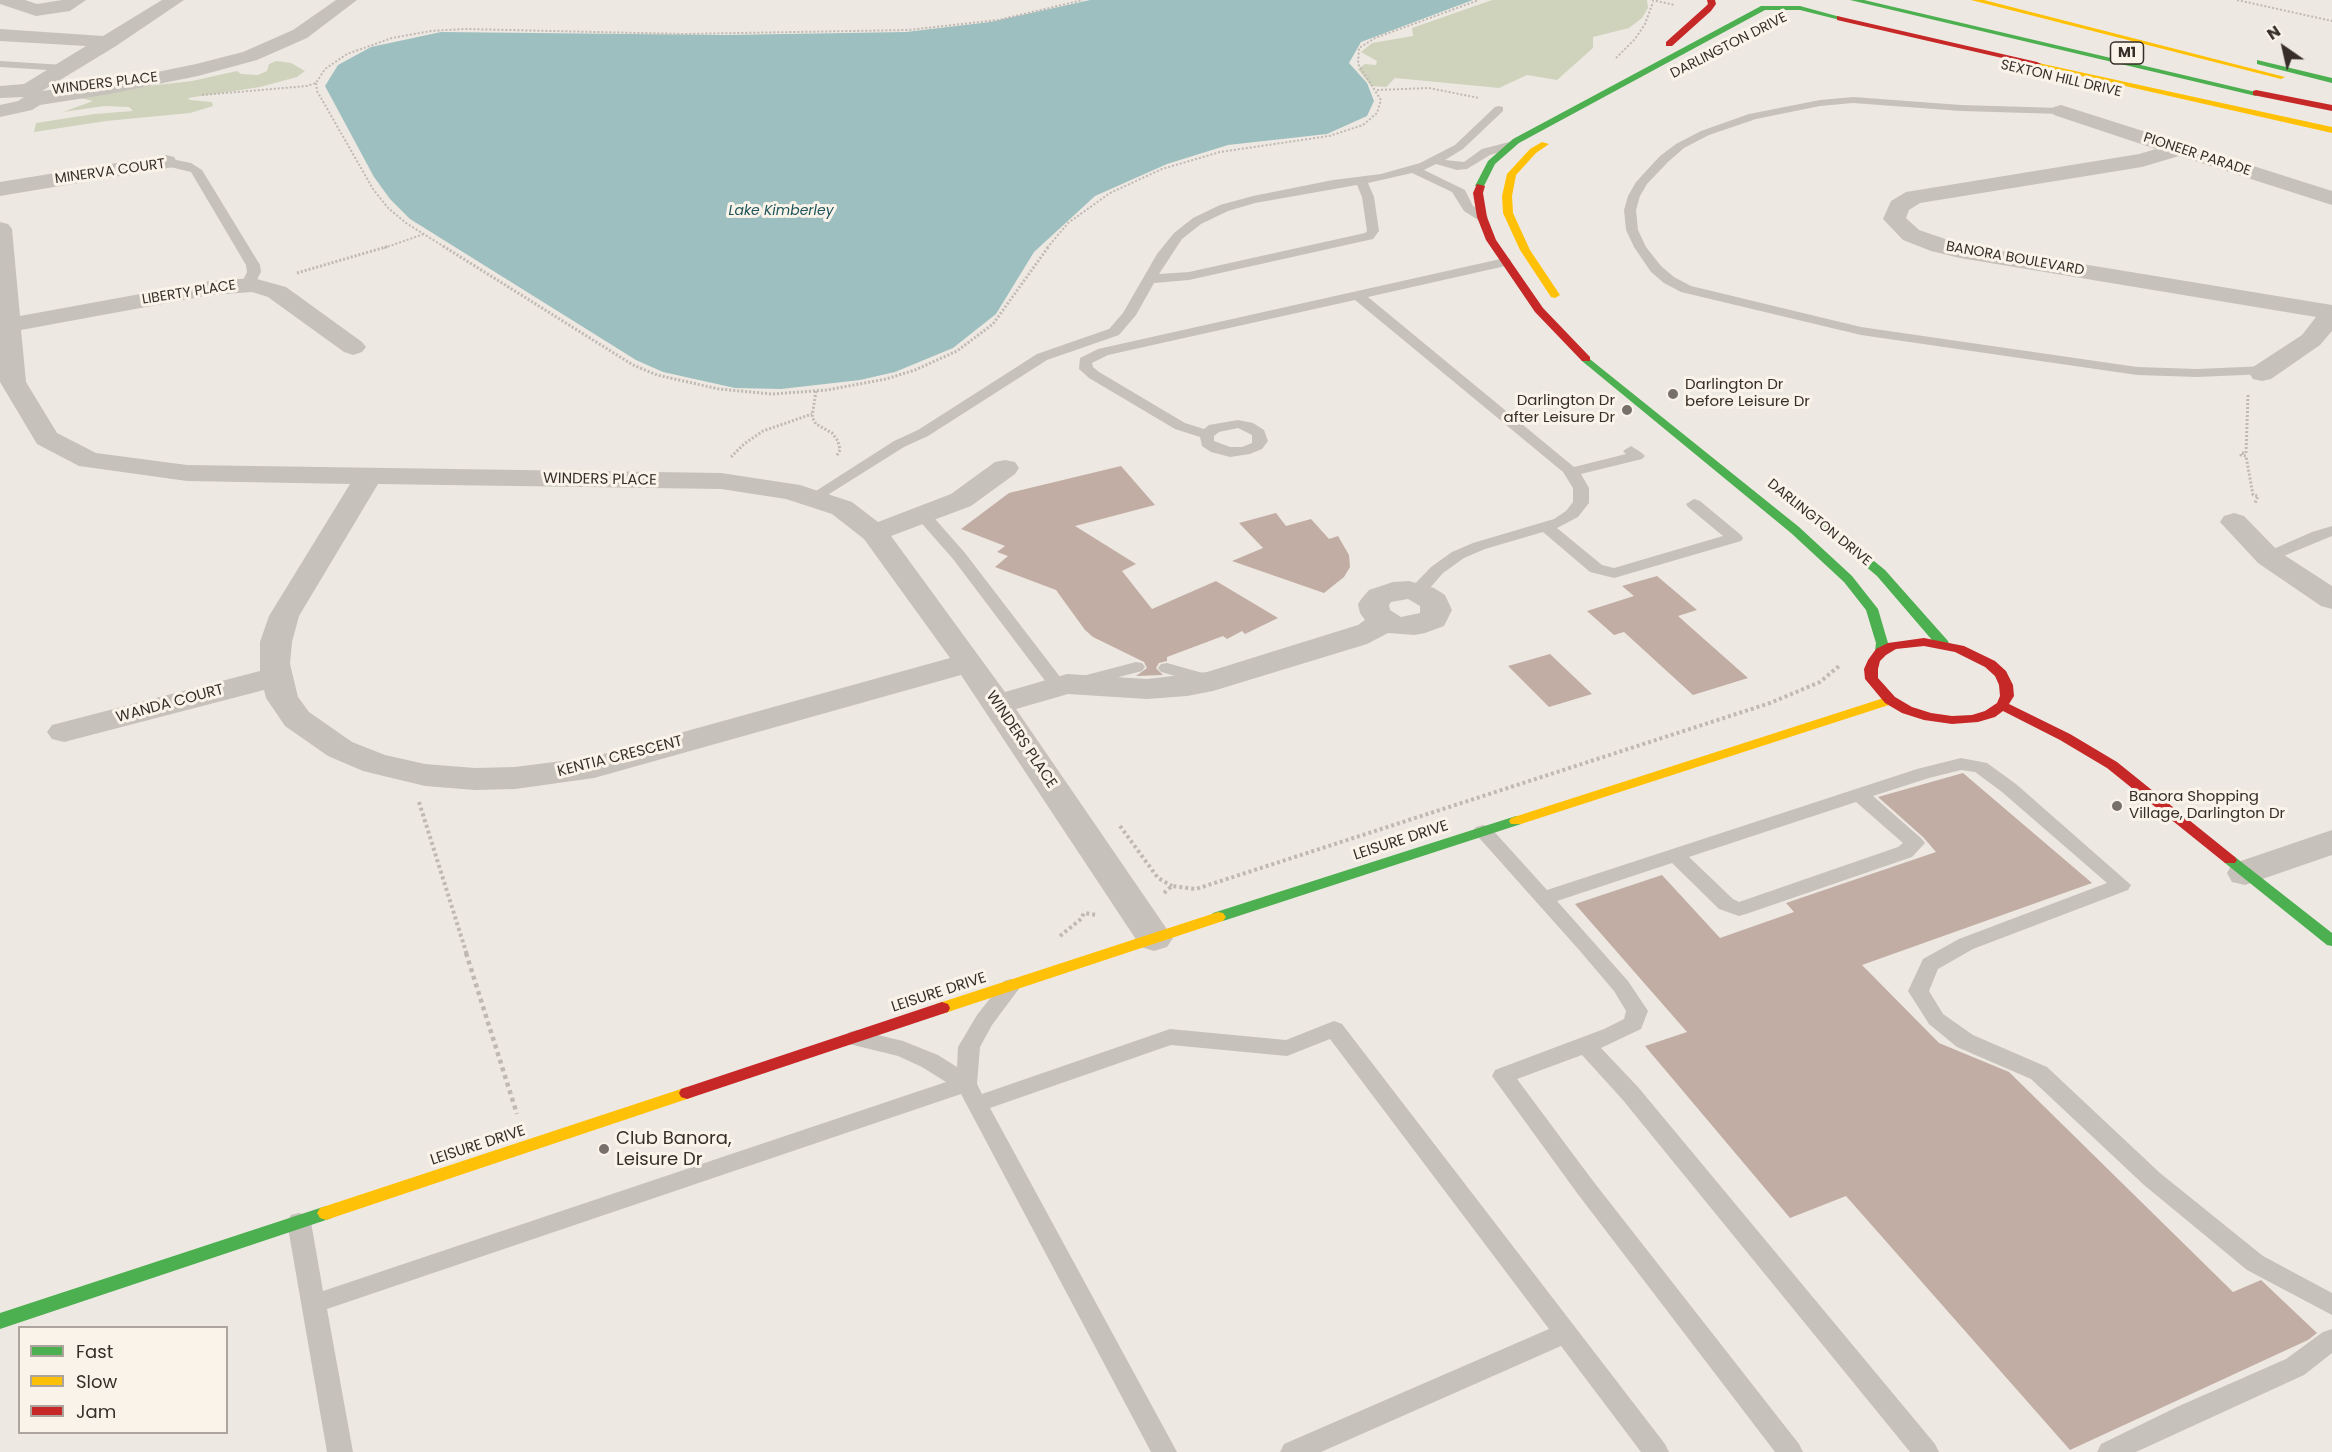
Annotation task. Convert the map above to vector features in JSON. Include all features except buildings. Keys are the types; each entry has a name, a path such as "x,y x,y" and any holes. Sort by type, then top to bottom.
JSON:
{"main road":[{"path":"1649,68 1658,53 1708,9 1712,4 1711,0"},
{"path":"1856,0 2207,83 2332,107"},
{"path":"2020,0 2332,81"},
{"path":"1745,3 1764,8 1796,11"},
{"name":"M1","path":"1971,6 2332,107"},
{"name":"M1","path":"1971,6 2332,90"},
{"name":"DARLINGTON DRIVE","path":"1764,8 1649,68 1509,146 1491,163 1481,181 1478,193 1482,217 1491,240 1539,310 1588,361 1795,530 1848,579 1872,609 1882,643 1881,652"},
{"name":"SEXTON HILL DRIVE","path":"1796,11 2332,130"},
{"name":"SEXTON HILL DRIVE","path":"1796,11 2035,74 2332,139"},
{"path":"1561,134 1533,151 1512,174 1507,196 1508,213 1525,250 1551,290 1565,306"},
{"name":"DARLINGTON DRIVE","path":"1793,501 1881,573 1943,644"},
{"path":"1907,643 1943,644 1976,655 1995,669 2006,685 2007,696 2002,705 1990,714 1973,719 1952,720 1929,717 1908,710 1890,700 1876,685 1870,669 1881,652 1907,643"},
{"name":"LEISURE DRIVE","path":"0,1321 1154,938 1890,700"},
{"path":"2002,705 2065,737 2112,765 2332,941"}],"street":[{"path":"7,0 36,10 63,7 77,0"},
{"path":"0,111 25,95 89,40 153,0"},
{"path":"57,68 109,42 175,0"},
{"name":"WINDERS PLACE","path":"25,95 174,75 234,62 280,45 300,34 348,0"},
{"path":"0,35 109,42"},
{"path":"0,129 25,95"},
{"name":"PIONEER PARADE","path":"2061,111 2332,198"},
{"name":"BANORA BOULEVARD","path":"2178,149 2137,160 1914,197 1899,206 1894,219 1911,235 1960,251 2332,312"},
{"name":"MINERVA COURT","path":"0,189 166,162"},
{"name":"WINDERS PLACE","path":"0,229 13,382 47,438 89,460 188,473 721,481 790,491 842,508 874,533 969,663 1154,938"},
{"path":"255,285 277,292 353,347"},
{"name":"LIBERTY PLACE","path":"9,325 211,288 255,285"},
{"path":"2260,377 2311,340 2332,312"},
{"path":"874,533 970,494 1005,468"},
{"name":"KENTIA CRESCENT","path":"368,476 284,616 274,653 275,677 282,698 297,719 340,749 375,763 440,777 495,779 544,775 594,766 969,663"},
{"path":"2234,522 2268,557 2332,600"},
{"path":"998,704 1063,685 1147,689 1187,686 1213,681 1356,638 1384,621 1398,626 1414,626 1433,619 1437,606 1430,598 1416,592"},
{"name":"WANDA COURT","path":"64,732 275,677"},
{"path":"2245,873 2332,842"}],"lane":[{"path":"0,64 57,68"},
{"path":"2061,111 1961,108 1853,100 1813,104 1741,119 1680,146 1650,172 1631,202 1632,230 1640,247 1656,269 1669,280 1686,289 1851,329 2126,370 2260,377"},
{"path":"813,498 899,444 923,433 1042,357 1114,332 1129,315 1162,257 1178,236 1192,224 1211,213 1263,197 1415,170 1459,147 1499,110"},
{"path":"1436,161 1464,166 1473,164 1490,151 1509,146"},
{"name":"MINERVA COURT","path":"166,162 196,170 251,261 255,285"},
{"path":"1415,170 1456,189 1468,208 1482,217"},
{"path":"1151,279 1189,276 1369,236 1373,231 1370,206 1361,181"},
{"path":"1207,435 1174,423 1094,375 1086,369 1085,361 1103,352 1505,262"},
{"path":"1358,295 1571,472 1581,488 1581,503 1566,518 1546,527 1479,546 1451,558 1416,592"},
{"path":"1571,472 1637,456 1631,451"},
{"path":"1546,527 1596,569 1614,573 1735,538 1694,504"},
{"path":"923,515 1063,685 1093,680 1128,667 1136,667"},
{"path":"2268,557 2332,531"},
{"path":"1167,668 1213,681"},
{"path":"1544,898 1859,794 1961,764 1980,767 2009,788 2121,885 1966,944 1930,964 1918,991 1936,1019 1965,1041 2039,1073 2187,1210 2219,1232 2254,1263 2332,1305"},
{"path":"1674,854 1726,904 1739,909 1905,852 1915,843 1859,794"},
{"path":"1483,831 1614,978 1637,1011 1633,1024 1612,1035 1503,1076 1585,1187 1790,1452"},
{"path":"971,1094 969,1047 984,1020 1011,986"},
{"path":"313,1304 971,1094 1170,1037 1287,1048 1334,1029 1656,1452"},
{"path":"855,1038 903,1049 930,1061 971,1094 1164,1452"},
{"path":"1585,1044 1630,1093 1926,1452"},
{"path":"299,1222 340,1452"},
{"path":"1293,1452 1566,1333"},
{"path":"2110,1452 2188,1414 2295,1367 2332,1339"}],"path":[{"path":"1083,0 998,20 908,30 684,34 464,29 431,31 392,38 347,54 325,69 316,83 317,91 381,200 406,223 633,365 657,375 729,390 772,394 816,391 886,379 915,370 944,358 976,339 993,324 1053,239 1086,208 1110,193 1162,169 1192,159 1249,146 1329,136 1352,130 1371,120 1377,113 1381,100 1357,60 1359,48 1364,44 1479,0"},
{"path":"2237,0 2332,21"},
{"path":"201,95 292,88 316,83"},
{"path":"292,88 317,91"},
{"path":"1376,90 1429,88 1485,99"},
{"path":"255,285 398,244 424,234"},
{"path":"2256,502 2258,496 2253,495 2246,456 2241,453 2246,453 2260,377"},
{"path":"816,391 812,414 816,424 832,433 839,444 840,450 832,463"},
{"path":"727,466 738,449 763,431 812,414"},
{"path":"420,796 419,802 517,1114"}],"green space":[{"path":"1492,0 1647,0 1648,8 1642,18 1629,28 1593,37 1593,48 1557,80 1527,75 1499,88 1395,78 1386,87 1371,86 1358,69 1365,64 1376,65 1377,61 1361,52 1372,43 1413,36 1412,28"},
{"path":"276,61 291,63 305,71 297,77 260,87 188,98 212,102 213,106 190,113 106,121 34,132 36,123 94,114 133,111 129,107 104,106 63,112 93,101 80,98 122,89 192,81 237,71 241,74 258,75 267,71 269,64"}],"water":[{"name":"Lake Kimberley","path":"1090,0 1473,0 1361,42 1349,63 1367,83 1374,101 1367,116 1327,134 1228,145 1167,164 1095,196 1034,252 996,314 953,348 895,372 860,380 781,389 735,388 663,372 636,360 410,219 390,199 374,177 325,86 338,65 371,47 441,32 724,35 906,32 990,22"}],"traffic: fast":[{"path":"1854,0 2256,93"},
{"path":"1480,186 1491,163 1516,141 1764,8 1800,8 1840,18"},
{"path":"2260,62 2332,81"},
{"path":"1586,359 1795,530 1848,579 1872,609 1882,643 1881,652"},
{"path":"1805,510 1881,573 1943,644"},
{"path":"1218,917 1516,821"},
{"path":"2230,860 2332,941"},
{"path":"0,1321 326,1213"}],"traffic: slow":[{"path":"1975,0 2281,77"},
{"path":"2037,64 2332,130"},
{"path":"1545,144 1533,151 1512,174 1507,196 1508,213 1525,250 1555,295"},
{"path":"1516,821 1890,700"},
{"path":"942,1008 1218,917"},
{"path":"326,1213 687,1093"}],"traffic: jam":[{"path":"1669,44 1708,9 1712,4 1711,0"},
{"path":"1840,18 2037,64"},
{"path":"2256,93 2332,108"},
{"path":"1480,186 1478,193 1482,217 1491,240 1539,310 1586,359"},
{"path":"1924,642 1959,649 1990,664 2001,674 2006,685 2007,696 2002,705 1990,714 1973,719 1952,720 1929,717 1907,710 1890,700 1872,679 1871,669 1874,660 1881,652 1893,646 1924,642"},
{"path":"2002,705 2065,737 2112,765 2230,860"},
{"path":"687,1093 942,1008"}],"place":[{"name":"Darlington Dr before Leisure Dr","path":"1673,394"},
{"name":"Darlington Dr after Leisure Dr","path":"1627,410"},
{"name":"Banora Shopping Village, Darlington Dr","path":"2117,806"},
{"name":"Club Banora, Leisure Dr","path":"604,1149"}]}
